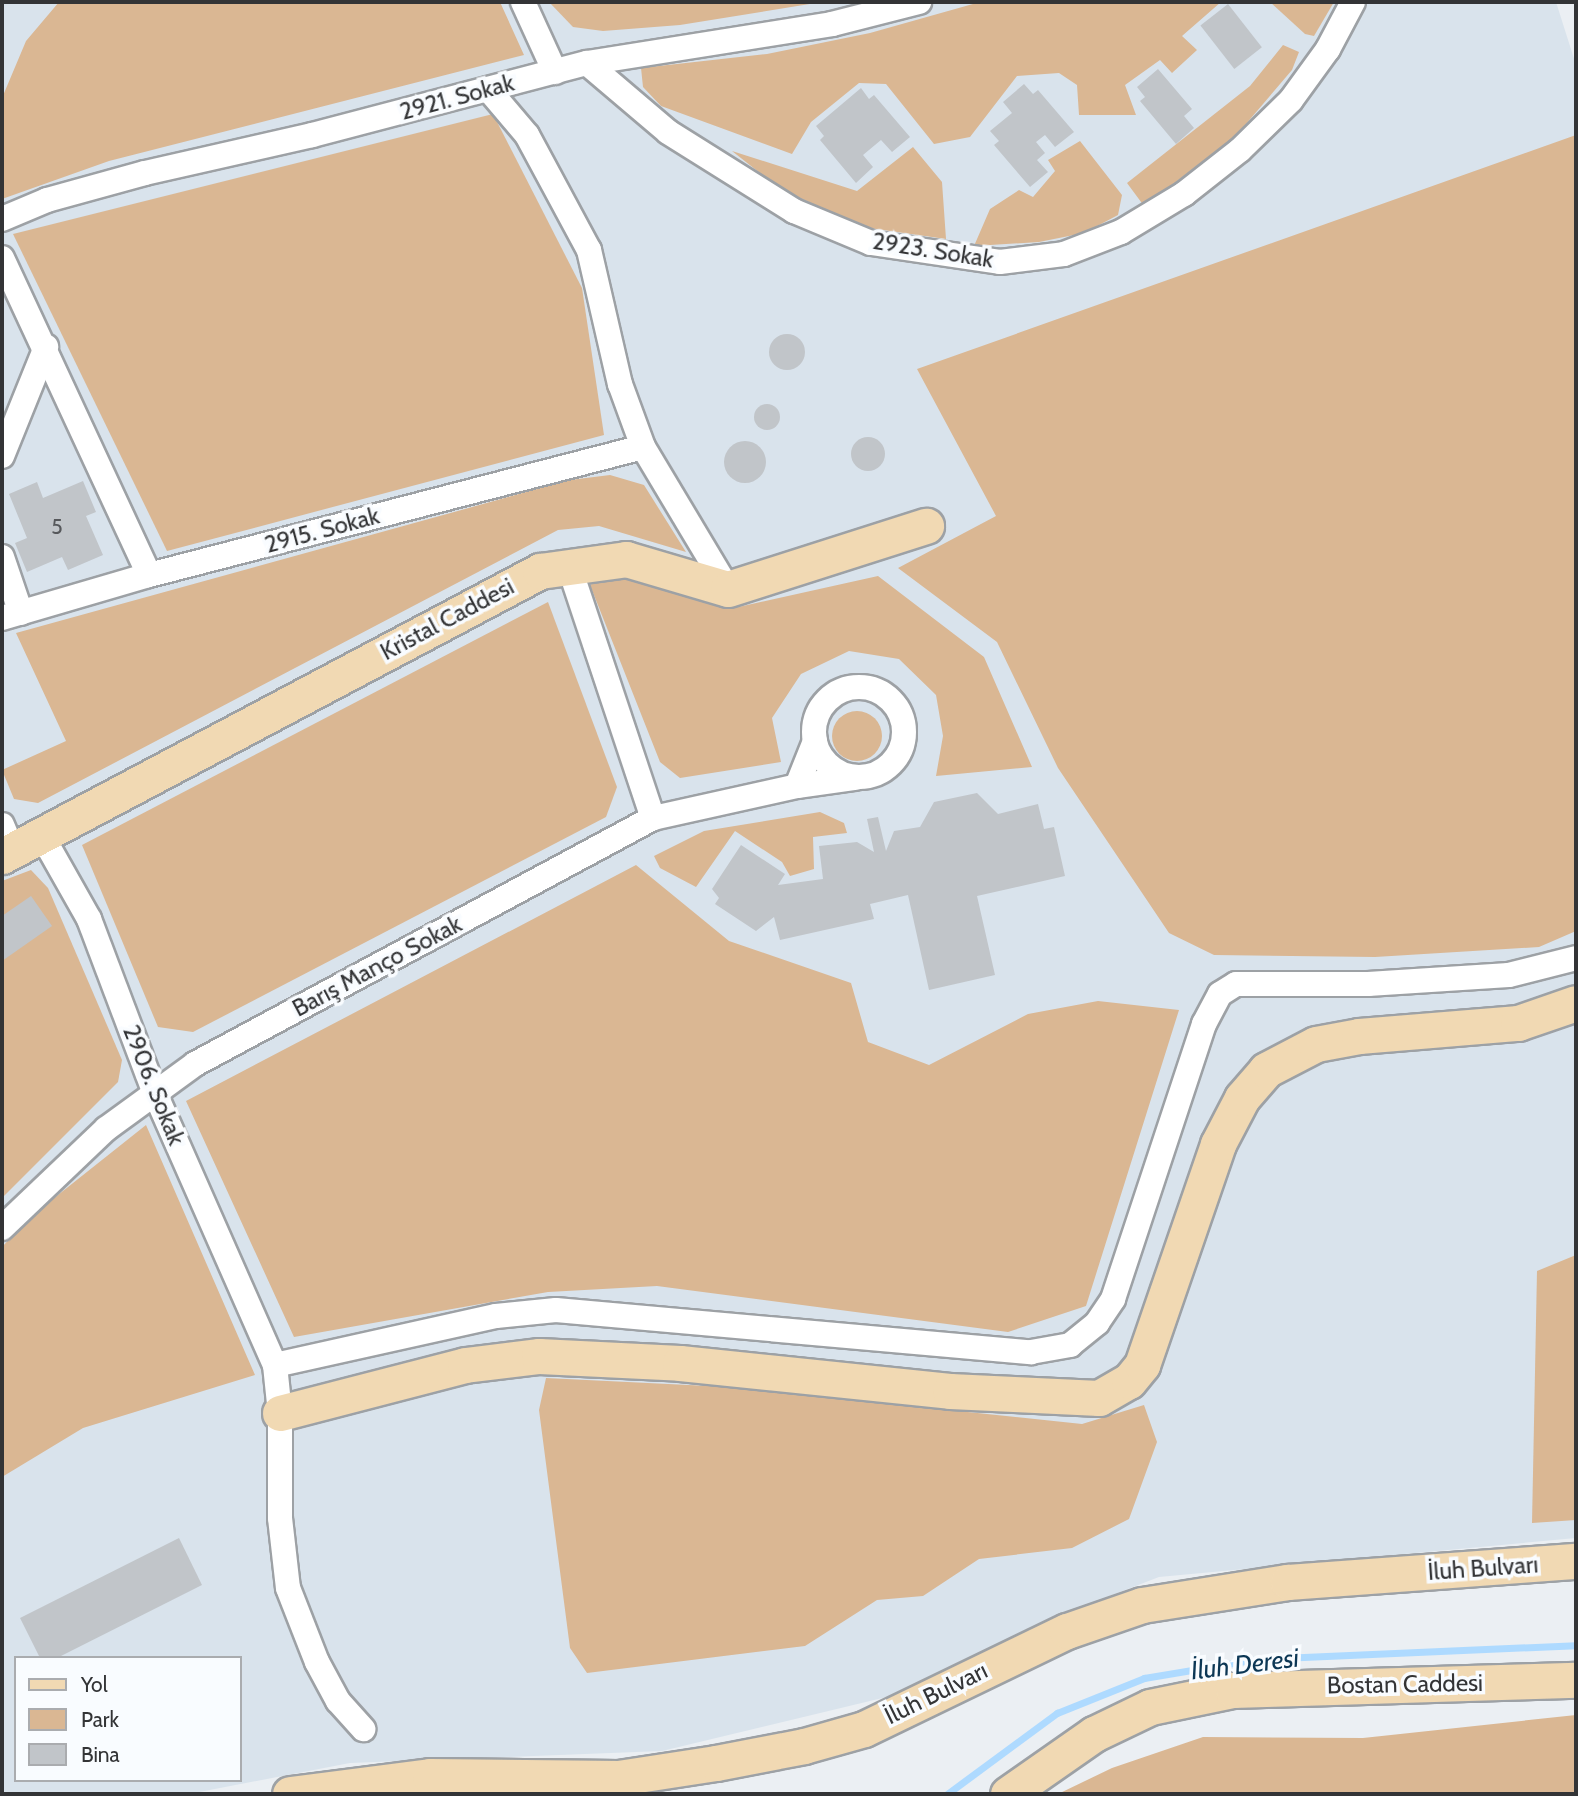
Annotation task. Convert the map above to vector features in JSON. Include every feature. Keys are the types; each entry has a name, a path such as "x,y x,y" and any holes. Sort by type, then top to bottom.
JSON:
{"street":[{"path":"523,2 555,72"},
{"name":"2921. Sokak","path":"2,219 47,200 145,173 587,63 832,24 919,2"},
{"name":"2923. Sokak","path":"587,63 667,131 794,211 871,243 1000,262 1064,254 1121,232 1184,194 1240,150 1291,100 1328,49 1353,2"},
{"path":"488,89 527,135 589,250 620,384 643,447 728,589 926,526"},
{"path":"2,258 46,347 149,575"},
{"path":"2,456 46,347"},
{"name":"2915. Sokak","path":"11,616 149,575 643,447"},
{"path":"2,557 11,616"},
{"name":"Kristal Caddesi","path":"14,841 540,571 626,559 728,589"},
{"path":"569,566 653,818"},
{"path":"797,786 815,741 818,714 837,693 864,688 889,699 899,711 903,741 887,768 858,777 830,767 815,741"},
{"name":"Barış Manço Sokak","path":"2,1228 106,1129 154,1091 195,1064 653,818 797,786 858,777"},
{"name":"2906. Sokak","path":"14,841 89,919 154,1091 275,1365 280,1412 280,1518 288,1588 317,1662 338,1701 363,1729"},
{"path":"275,1365 496,1317 556,1310 1031,1352 1063,1347 1084,1336 1113,1299 1205,1024 1220,994 1236,984 1368,984 1509,975 1576,958"},
{"path":"280,1412 465,1365 539,1356 680,1363 950,1391 1099,1398 1129,1381 1142,1365 1218,1144 1242,1098 1266,1070 1316,1044 1359,1036 1518,1023 1576,1003"},
{"name":"İluh Bulvarı","path":"290,1794 430,1776 618,1778 716,1763 804,1746 864,1729 1067,1631 1142,1605 1288,1582 1576,1561"},
{"name":"Bostan Caddesi","path":"1008,1794 1094,1734 1150,1707 1233,1690 1576,1680"}],"shaded area":[{"path":"2,2 1556,2 1576,65 1576,1538 1159,1577 1081,1607 899,1694 662,1751 350,1763 189,1794 2,1794"}],"green space":[{"path":"59,2 500,2 524,55 109,161 2,199 2,98 26,41"},
{"path":"549,2 822,2 680,25 603,31 573,27"},
{"path":"980,2 1221,2 1182,36 1197,50 1172,73 1160,60 1125,85 1136,115 1079,115 1077,85 1059,73 1017,76 970,137 934,144 886,84 859,83 811,122 792,154 661,106 643,87 641,68 767,54 870,33"},
{"path":"1270,2 1334,2 1314,36 1305,34"},
{"path":"1283,45 1299,52 1292,70 1234,138 1144,206 1127,183 1250,86"},
{"path":"493,114 582,288 604,435 167,551 13,234"},
{"path":"1576,135 1576,931 1539,947 1375,957 1214,955 1169,933 1058,768 997,642 898,568 996,516 917,369"},
{"path":"1080,141 1122,195 1118,215 1084,233 1039,242 974,246 990,209 1019,190 1033,197 1055,171 1048,160"},
{"path":"913,147 942,182 946,239 862,227 779,188 732,151 857,191"},
{"path":"610,475 644,485 686,552 599,526 558,530 38,803 14,799 2,770 66,741 16,633 570,480"},
{"path":"614,573 675,586 734,608 878,576 984,657 1032,767 936,776 943,736 936,695 899,659 849,651 801,674 772,718 781,762 680,778 660,762 590,585"},
{"path":"548,602 617,787 606,817 193,1032 158,1027 82,845"},
{"path":"857,711 874,719 882,736 874,753 857,761 840,753 832,736 840,719"},
{"path":"820,812 844,823 847,833 813,837 814,869 790,876 782,862 735,831 696,887 660,868 654,856 704,831"},
{"path":"636,865 729,941 851,983 868,1042 929,1065 1028,1014 1098,1001 1179,1010 1086,1306 1008,1332 657,1286 548,1292 294,1337 186,1101"},
{"path":"31,870 48,888 122,1060 118,1082 2,1198 2,881"},
{"path":"146,1125 255,1375 83,1428 2,1477 2,1247 29,1218"},
{"path":"1576,1255 1576,1520 1532,1523 1537,1271"},
{"path":"546,1378 729,1387 1082,1424 1144,1405 1157,1442 1129,1519 1072,1548 979,1559 923,1596 877,1600 805,1646 587,1673 570,1648 539,1410"},
{"path":"1576,1715 1576,1794 1058,1794 1112,1768 1203,1737 1363,1738"}],"building":[{"path":"1228,4 1262,47 1234,69 1200,26"},
{"path":"1158,69 1192,109 1184,116 1194,128 1176,144 1140,101 1145,97 1137,87"},
{"path":"1024,84 1033,94 1038,90 1074,132 1055,147 1045,135 1036,142 1045,153 1037,160 1048,172 1030,187 994,145 999,141 990,131 1012,113 1003,102"},
{"path":"861,88 869,99 874,95 910,137 892,152 881,140 863,155 873,167 856,183 820,140 824,136 816,126"},
{"path":"787,334 800,339 805,352 800,365 787,370 774,365 769,352 774,339"},
{"path":"767,404 776,408 780,417 776,426 767,430 758,426 754,417 758,408"},
{"path":"868,437 880,442 885,454 880,466 868,471 856,466 851,454 856,442"},
{"path":"745,441 760,447 766,462 760,477 745,483 730,477 724,462 730,447"},
{"path":"83,481 96,512 86,516 103,555 68,570 62,557 27,572 15,543 27,538 9,494 37,482 43,498"},
{"path":"977,793 998,814 1038,804 1044,829 1054,827 1065,876 977,896 995,975 929,990 908,895 870,904 874,919 780,940 774,917 756,931 715,904 719,898 712,889 741,845 785,874 778,885 823,879 819,846 857,842 874,852 867,819 878,817 886,851 894,831 920,827 934,802"},
{"path":"31,896 52,926 2,961 2,916"},
{"path":"179,1538 202,1585 61,1656 39,1656 20,1618"}],"waterway":[{"name":"İluh Deresi","path":"947,1794 1057,1713 1144,1678 1258,1659 1576,1645"}]}
